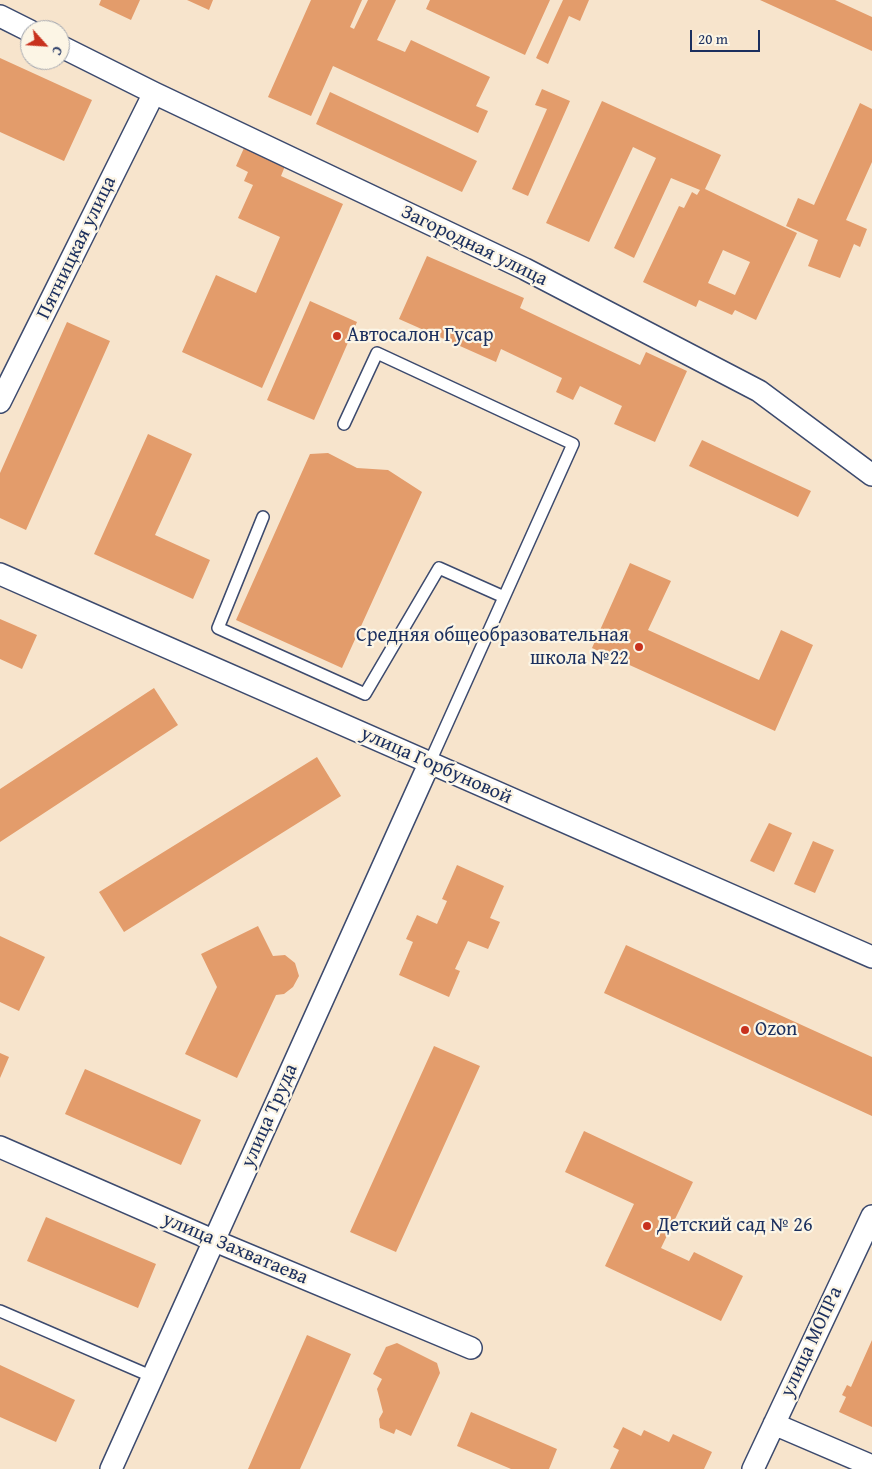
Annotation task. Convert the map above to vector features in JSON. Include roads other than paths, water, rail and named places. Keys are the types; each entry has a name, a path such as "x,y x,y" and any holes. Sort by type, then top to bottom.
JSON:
{"street":[{"path":"0,16 20,26"},
{"name":"Загородная улица","path":"70,51 154,94 524,269 759,391 872,475"},
{"name":"Пятницкая улица","path":"0,402 154,94"},
{"name":"улица Горбуновой","path":"0,574 872,957"},
{"name":"улица Труда","path":"111,1469 429,764"},
{"name":"улица Захватаева","path":"0,1148 214,1241 471,1348"},
{"name":"улица МОПРа","path":"753,1469 872,1216"},
{"path":"774,1424 872,1466"}],"lane":[{"path":"344,424 377,353 573,444 429,764"},
{"path":"263,517 218,628 365,694 438,568 504,597"},
{"path":"0,1311 153,1376"}],"place":[{"name":"Автосалон Гусар","path":"337,336"},
{"name":"Средняя общеобразовательная школа №22","path":"639,647"},
{"name":"Ozon","path":"745,1030"},
{"name":"Детский сад № 26","path":"647,1226"}]}
